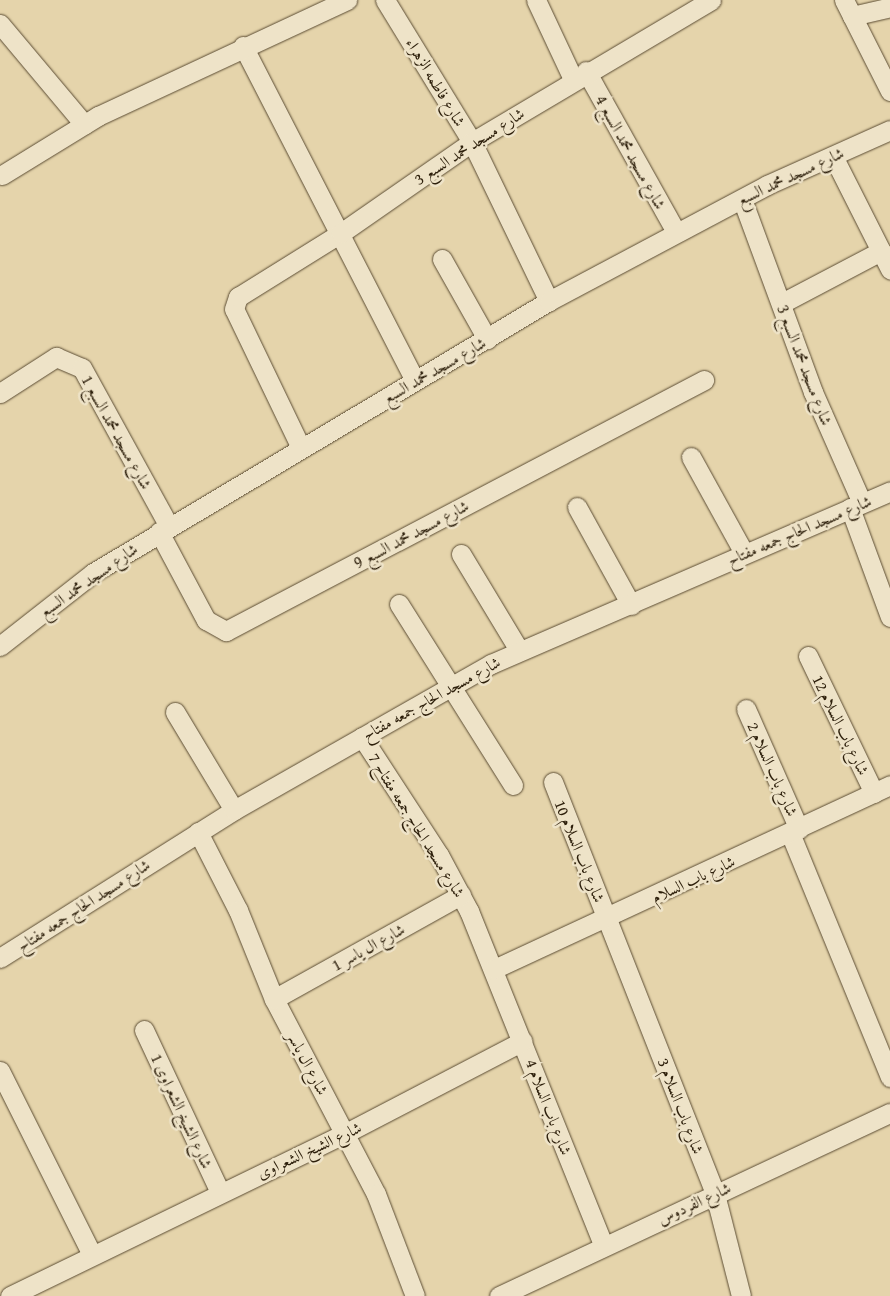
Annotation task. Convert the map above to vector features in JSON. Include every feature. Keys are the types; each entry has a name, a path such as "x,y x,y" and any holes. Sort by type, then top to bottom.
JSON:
{"street":[{"path":"2,175 84,124 243,46 347,0"},
{"name":"شارع فاطمه الزهراء","path":"385,0 472,142 549,301"},
{"name":"شارع مسجد محمد السبع 4","path":"536,0 579,75 676,232"},
{"name":"شارع مسجد محمد السبع 3","path":"301,448 235,302 341,233 472,142 579,75 711,0"},
{"path":"890,7 848,8 890,91"},
{"path":"0,24 84,124"},
{"path":"243,46 341,233 415,380"},
{"name":"شارع مسجد محمد السبع","path":"0,646 93,573 549,301 676,232 890,130"},
{"path":"833,156 890,269"},
{"name":"شارع مسجد محمد السبع 3","path":"742,199 856,505 890,617"},
{"path":"782,303 881,251"},
{"path":"442,259 487,339"},
{"name":"شارع مسجد محمد السبع 1","path":"0,393 56,357 82,368 164,529"},
{"name":"شارع مسجد محمد السبع 9","path":"164,529 206,620 226,631 704,380"},
{"path":"692,457 744,553"},
{"name":"شارع مسجد الحاج جمعه مفتاح","path":"0,958 234,810 519,650 631,605 744,553 890,491"},
{"path":"577,507 631,605"},
{"path":"462,554 519,650"},
{"path":"399,604 514,785"},
{"name":"شارع باب السلام 12","path":"808,656 882,789"},
{"name":"شارع باب السلام 2","path":"746,709 890,1077"},
{"path":"175,712 234,810"},
{"name":"شارع مسجد الحاج جمعه مفتاح 7","path":"362,737 461,895 494,969"},
{"name":"شارع باب السلام 10","path":"553,782 608,919"},
{"name":"شارع باب السلام","path":"494,969 608,919 882,789"},
{"name":"شارع ال ياسر","path":"198,832 238,910 274,999 346,1133 376,1194 415,1296"},
{"name":"شارع ال ياسر 1","path":"274,999 461,895"},
{"name":"شارع باب السلام 3","path":"608,919 715,1194 741,1296"},
{"name":"شارع باب السلام 4","path":"494,969 603,1245"},
{"name":"شارع الشيخ الشعراوى 1","path":"144,1030 220,1192"},
{"name":"شارع الشيخ الشعراوى","path":"10,1296 220,1192 346,1133 523,1041"},
{"path":"0,1071 92,1255"},
{"name":"شارع الفردوس","path":"499,1296 603,1245 890,1113"}]}
